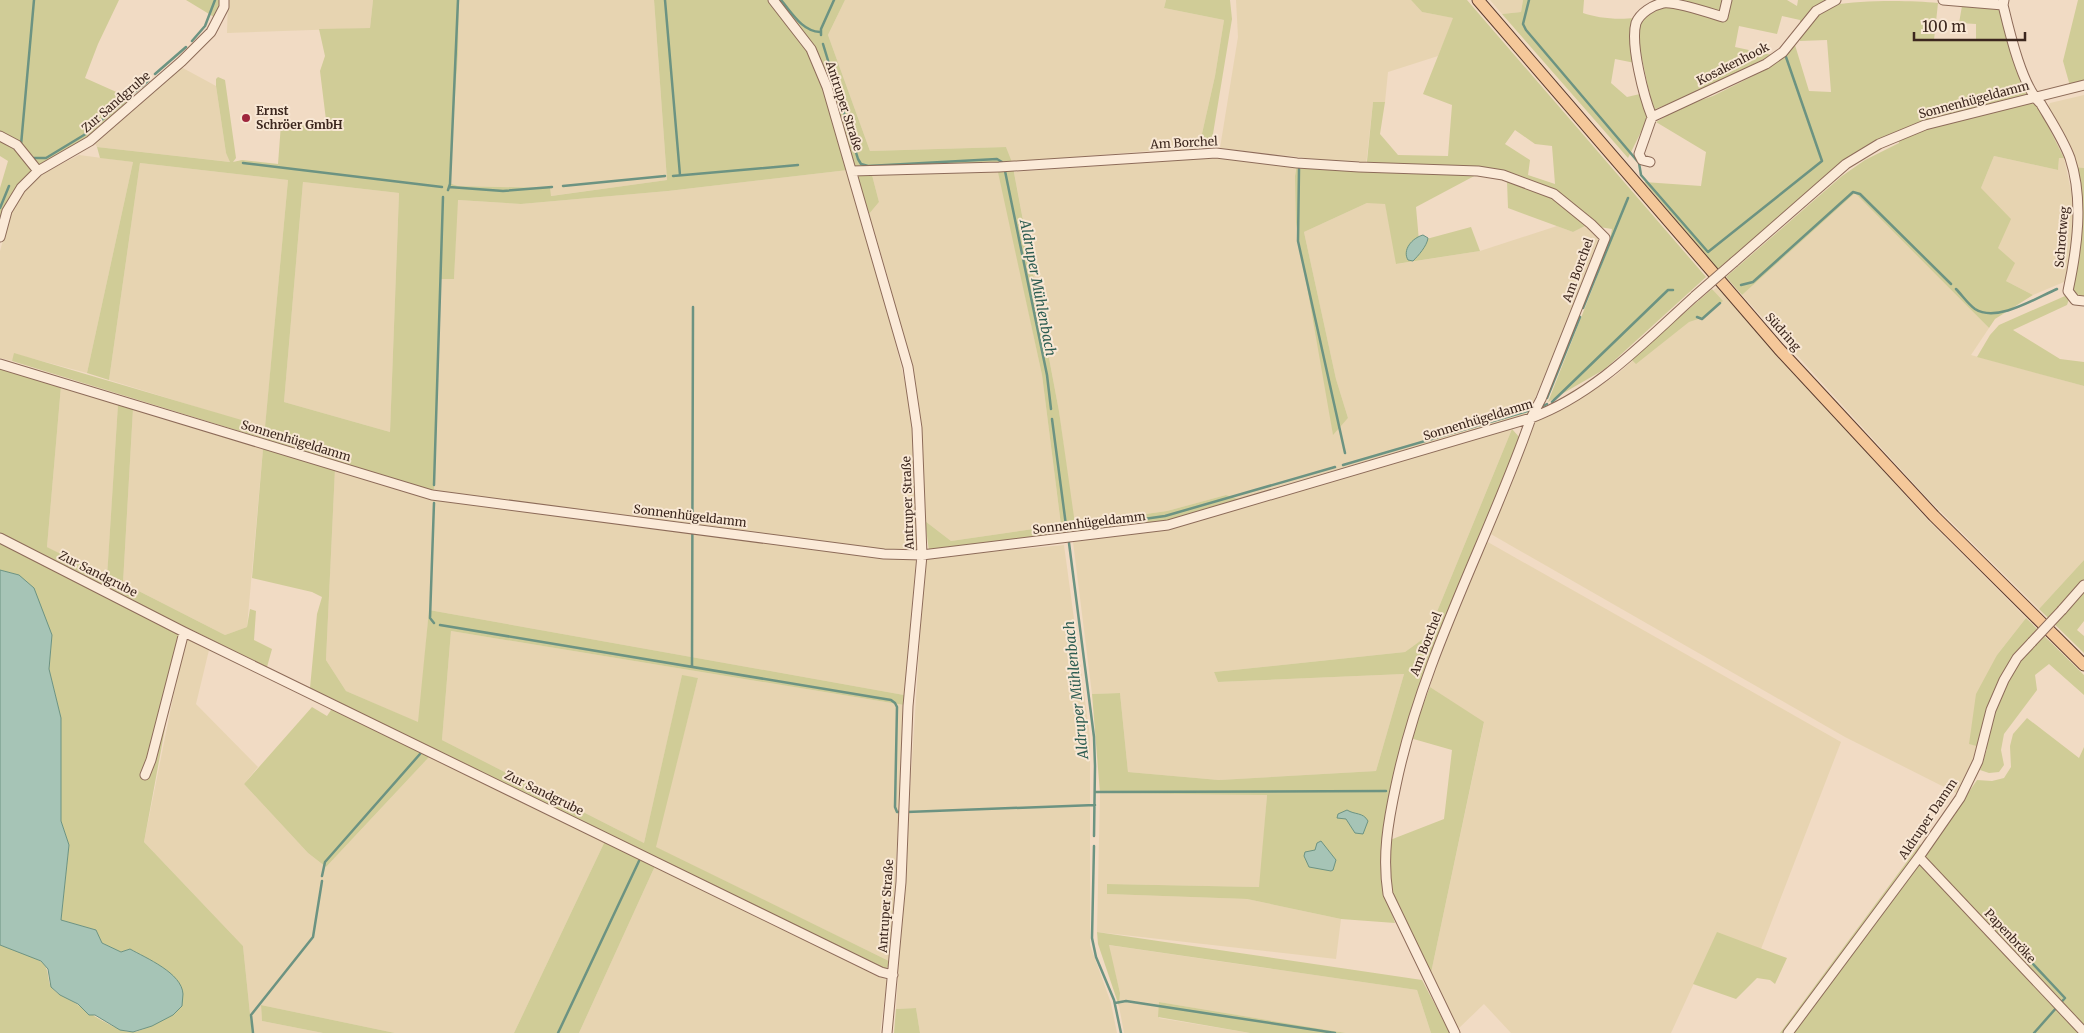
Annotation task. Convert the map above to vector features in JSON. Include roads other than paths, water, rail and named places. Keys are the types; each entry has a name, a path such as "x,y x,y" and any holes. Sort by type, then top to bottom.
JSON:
{"main road":[{"name":"Südring","path":"1478,0 1779,349 1934,516 2084,665"}],"street":[{"name":"Zur Sandgrube","path":"0,237 7,211 21,188 38,171 90,141 182,61 211,32 224,7 224,0"},
{"name":"Antruper Straße","path":"772,0 811,49 827,87 906,359 917,428 922,555 908,706 901,882 887,1033"},
{"path":"1650,162 1642,160 1639,154 1652,118 1643,93 1634,35 1637,22 1646,11 1664,2 1723,17 1726,0"},
{"name":"Kosakenhook","path":"1652,118 1766,64 1783,52 1816,11 1836,0"},
{"path":"1943,0 2004,2"},
{"name":"Schrotweg","path":"2004,2 2014,46 2034,98 2041,104 2070,159 2078,195 2078,222 2076,256 2068,291 2075,300 2084,301"},
{"name":"Sonnenhügeldamm","path":"0,364 432,495 884,554 922,555 1168,525 1551,411 1581,394 1608,373 1846,164 1879,144 1925,125 2084,85"},
{"path":"0,136 17,145 38,171"},
{"name":"Am Borchel","path":"852,172 999,167 1216,153 1297,163 1478,171 1503,176 1543,189 1563,201 1604,238 1545,390 1531,418 1432,660 1404,746 1386,830 1384,872 1388,894 1455,1033"},
{"name":"Zur Sandgrube","path":"0,538 184,632 514,792 796,932 881,972 893,975"},
{"name":"Aldruper Damm","path":"1788,1033 1919,857 1960,798 1978,761 1991,710 2004,680 2017,658 2084,585"},
{"path":"145,775 151,760 184,632"},
{"name":"Papenbröke","path":"1919,857 2084,1032"}],"waterway":[{"path":"21,145 34,0"},
{"path":"192,41 205,26 215,0"},
{"path":"448,190 450,184 458,0"},
{"path":"665,0 680,175"},
{"path":"781,0 793,16 803,25 820,32"},
{"name":"Aldruper Mühlenbach","path":"821,35 821,29 834,0"},
{"path":"1529,0 1523,24 1526,30 1639,163 1641,175 1708,252 1822,161 1786,57"},
{"name":"Aldruper Mühlenbach","path":"823,44 861,164 868,166 997,159 1002,162"},
{"path":"155,74 186,47"},
{"path":"33,158 46,158 84,135 149,80"},
{"path":"243,163 442,187"},
{"path":"673,176 798,165"},
{"path":"1299,169 1298,241 1345,453"},
{"name":"Aldruper Mühlenbach","path":"1005,171 1047,375 1051,409"},
{"path":"563,186 665,176"},
{"path":"0,208 9,186"},
{"path":"449,187 503,191 552,187"},
{"path":"1741,285 1753,282 1853,192 1860,194 1951,284"},
{"path":"434,485 443,197"},
{"path":"1583,308 1628,198"},
{"path":"1956,289 1975,309 1984,313 1994,313 2016,308 2057,289"},
{"path":"1552,402 1668,290 1673,290"},
{"path":"1697,317 1702,319 1720,303"},
{"path":"692,667 693,307"},
{"path":"1547,398 1580,317"},
{"path":"1539,408 1547,404"},
{"path":"1343,465 1531,410"},
{"name":"Aldruper Mühlenbach","path":"1052,419 1067,533"},
{"path":"1067,530 1165,516 1335,467"},
{"path":"434,503 430,618 434,623"},
{"name":"Aldruper Mühlenbach","path":"1069,543 1094,737 1094,836"},
{"path":"440,625 891,700 897,707 895,807 897,812 901,812"},
{"path":"322,876 325,862 420,754"},
{"path":"1095,792 1386,791"},
{"path":"907,812 1095,805"},
{"name":"Aldruper Mühlenbach","path":"1094,846 1092,938 1096,957 1114,1000 1121,1033"},
{"path":"558,1033 639,861"},
{"path":"253,1033 251,1015 313,937 322,881"},
{"path":"2002,931 2065,998 2034,1033"},
{"path":"1115,1003 1126,1001 1335,1033"}],"place":[{"name":"Ernst Schröer GmbH","path":"246,118"}]}
